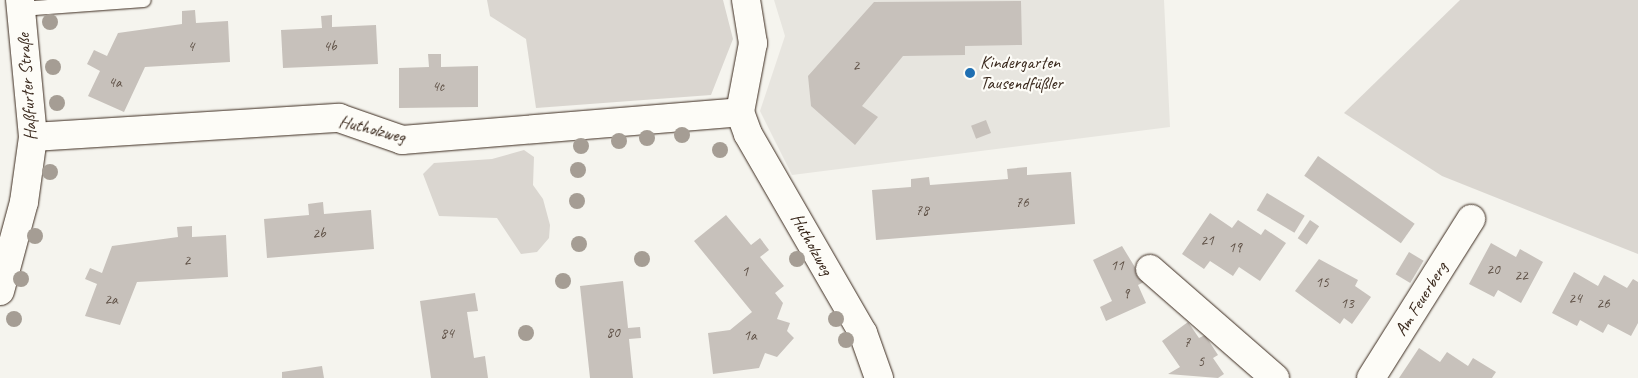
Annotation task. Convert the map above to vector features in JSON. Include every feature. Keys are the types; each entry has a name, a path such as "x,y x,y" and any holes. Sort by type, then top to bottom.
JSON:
{"street":[{"path":"740,112 753,43 746,0"},
{"name":"Haßfurter Straße","path":"0,291 24,202 32,138 21,5"},
{"name":"Hutholzweg","path":"32,138 339,118 402,140 740,112 748,134 863,333 879,378"},
{"name":"Am Feuerberg","path":"1371,378 1471,219"},
{"path":"1150,269 1275,378"}],"lane":[{"path":"21,5 144,0"}],"shaded area":[{"path":"487,0 723,0 733,39 711,95 536,108 526,39 490,16"},
{"name":"Kindergarten Tausendfüßler","path":"774,0 1164,0 1170,127 792,175 760,111 785,36"},
{"path":"1460,0 1638,0 1638,254 1442,176 1344,113"},
{"path":"524,150 534,157 533,185 543,199 550,225 549,238 537,252 521,254 497,218 439,216 423,174 434,163 492,159"}],"building":[{"path":"1021,1 1022,45 965,46 965,55 903,56 862,106 878,117 855,145 811,106 808,76 874,2"},
{"path":"195,10 196,23 228,21 230,62 145,67 124,112 88,96 100,71 87,64 94,50 107,56 118,33 182,24 182,11"},
{"path":"332,15 332,27 376,25 378,64 283,68 281,30 322,28 321,16"},
{"path":"428,54 441,54 441,67 478,66 478,107 399,108 399,68 429,67"},
{"path":"986,120 991,133 976,139 971,126"},
{"path":"1318,156 1415,224 1401,243 1304,176"},
{"path":"1027,167 1027,175 1071,172 1075,224 876,240 872,190 911,187 911,179 929,177 930,185 1008,179 1007,169"},
{"path":"1267,193 1305,216 1294,233 1257,210"},
{"path":"323,202 324,214 371,210 374,249 267,258 264,219 309,215 308,204"},
{"path":"1210,213 1232,228 1238,220 1261,235 1265,229 1286,243 1260,281 1239,267 1233,276 1210,261 1204,269 1182,254"},
{"path":"726,215 751,245 760,238 769,250 760,257 784,286 775,293 783,303 777,319 790,323 787,331 794,338 777,357 765,353 759,368 713,374 708,333 730,330 752,312 694,241"},
{"path":"1310,220 1319,226 1307,244 1298,238"},
{"path":"192,226 192,237 226,235 228,277 137,282 120,325 85,316 97,284 85,279 90,268 102,273 112,246 178,237 177,227"},
{"path":"1491,243 1516,257 1520,249 1543,262 1521,303 1498,290 1494,297 1469,284"},
{"path":"1122,246 1144,282 1138,285 1146,303 1106,321 1100,307 1112,301 1093,260"},
{"path":"1409,252 1424,261 1410,283 1396,274"},
{"path":"1319,259 1358,280 1355,286 1371,297 1352,324 1344,318 1340,324 1295,291"},
{"path":"1574,272 1598,286 1604,275 1627,288 1633,279 1638,282 1638,323 1631,336 1608,324 1603,333 1580,320 1577,326 1552,313"},
{"path":"623,281 628,328 640,327 641,338 629,339 633,378 590,378 580,286"},
{"path":"475,293 478,311 467,312 474,358 485,356 488,378 431,378 420,301"},
{"path":"1188,322 1199,338 1205,335 1218,355 1213,358 1224,374 1218,378 1168,374 1180,367 1162,341"},
{"path":"1419,348 1440,362 1447,352 1468,366 1473,358 1496,372 1492,378 1399,378"},
{"path":"322,366 324,378 282,378 282,372"}],"place":[{"name":"Kindergarten Tausendfüßler","path":"970,73"}]}
